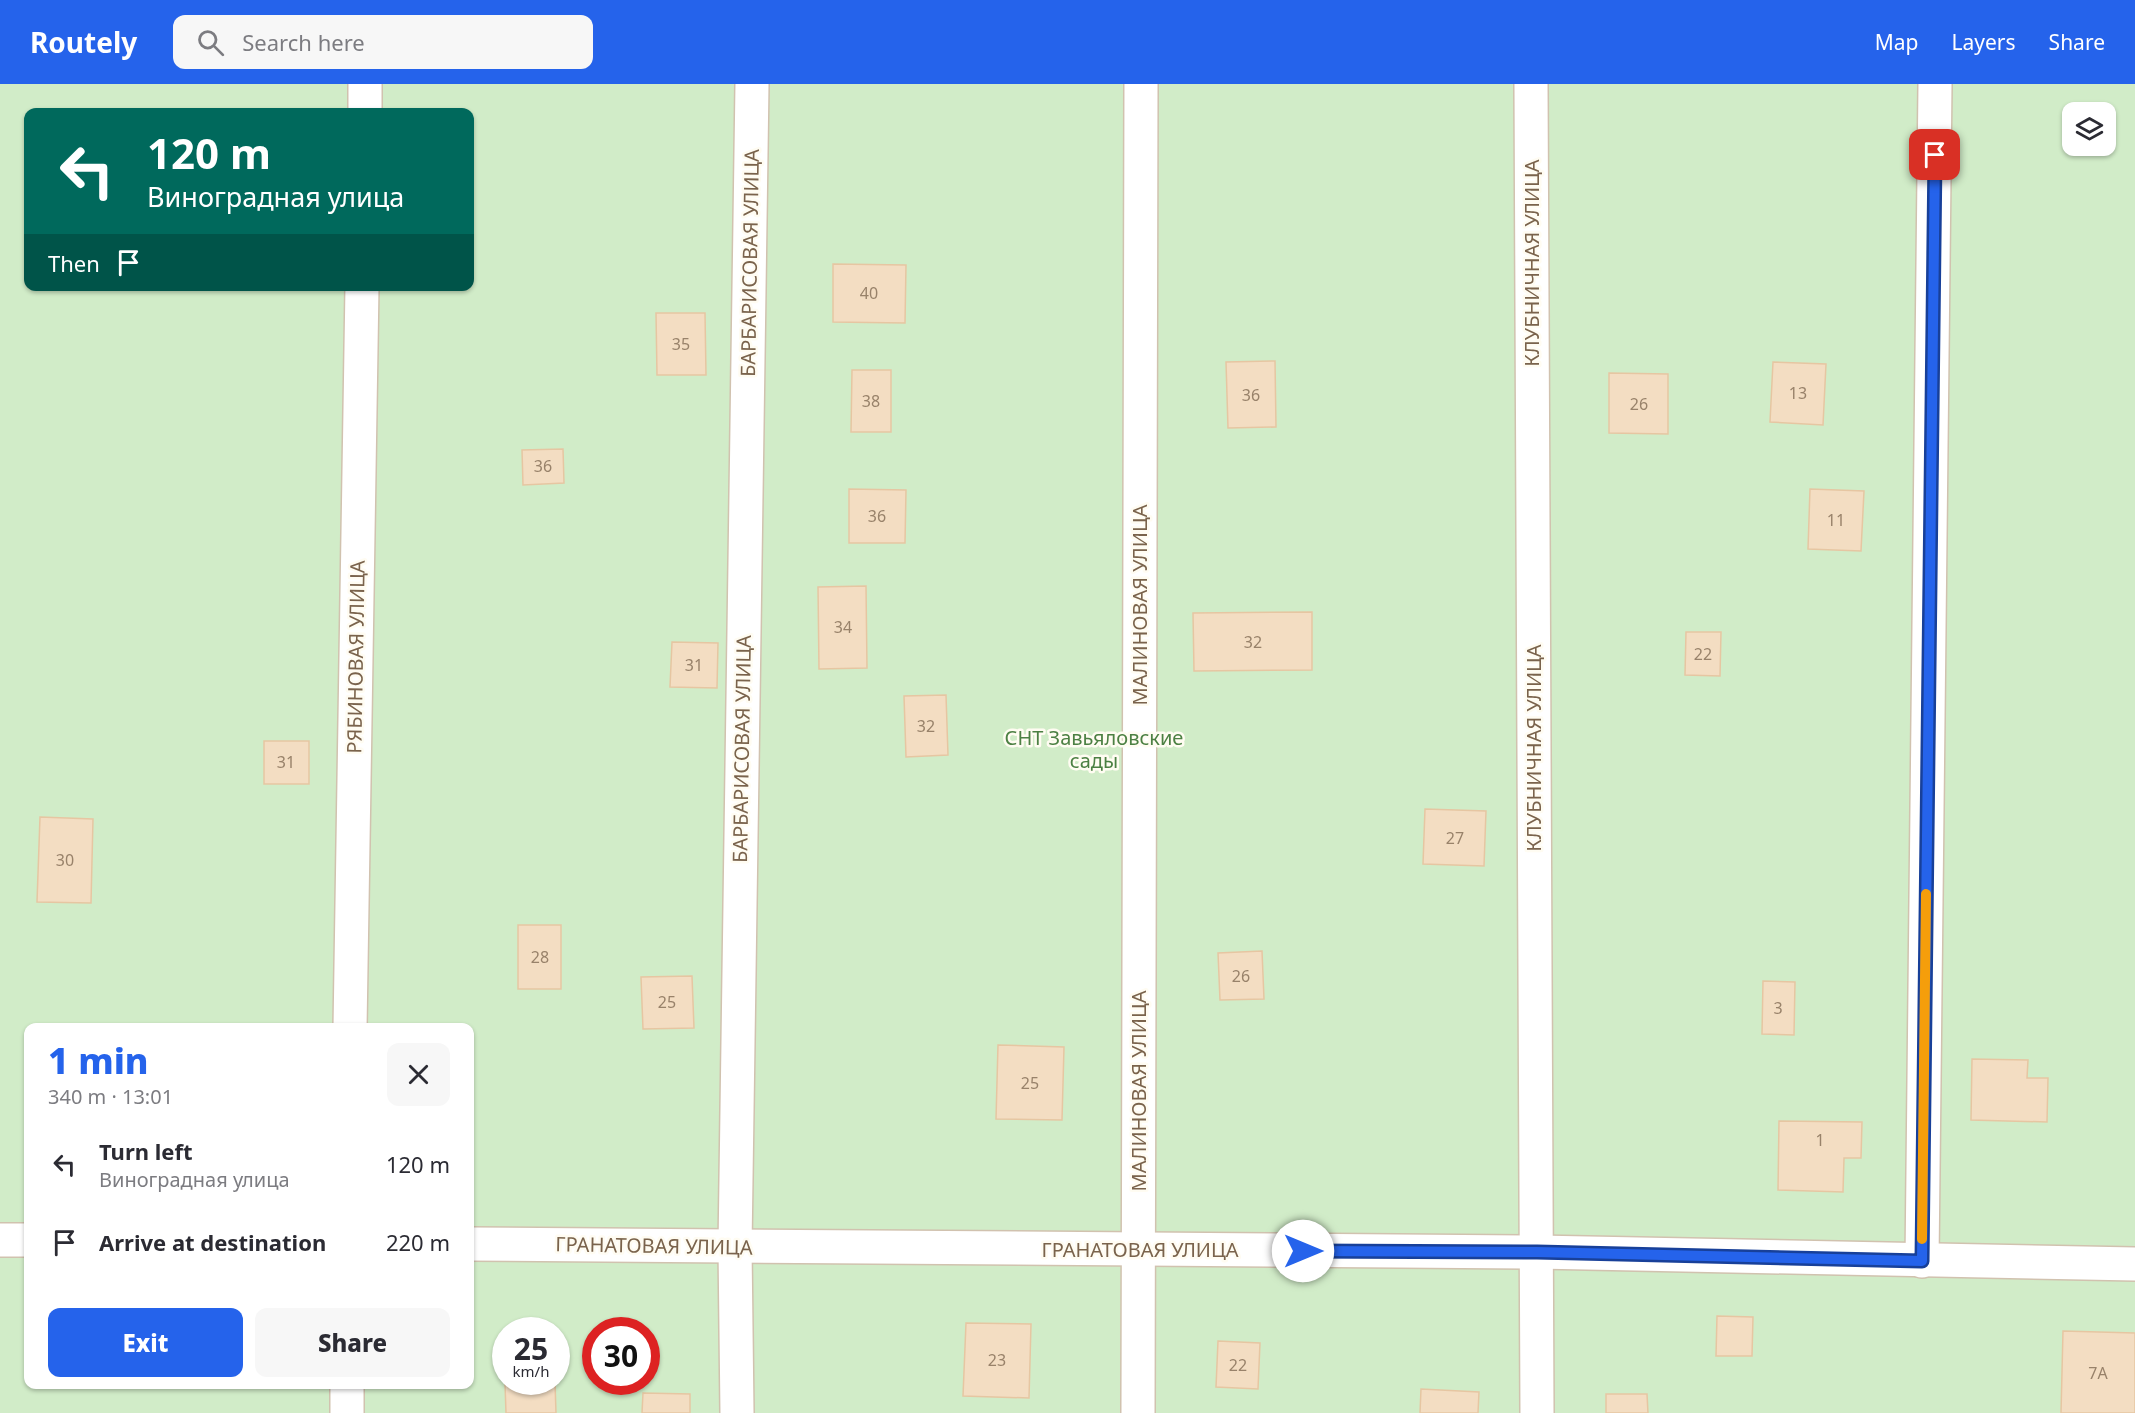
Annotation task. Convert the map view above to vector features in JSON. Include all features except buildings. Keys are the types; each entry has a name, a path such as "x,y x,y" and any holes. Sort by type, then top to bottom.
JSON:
{"street":[{"path":"364,108 365,84"},
{"name":"БАРБАРИСОВАЯ УЛИЦА","path":"737,1413 735,1247 752,84"},
{"name":"МАЛИНОВАЯ УЛИЦА","path":"1138,1413 1141,84"},
{"name":"КЛУБНИЧНАЯ УЛИЦА","path":"1531,84 1537,1413"},
{"path":"1922,1261 1935,84"},
{"name":"РЯБИНОВАЯ УЛИЦА","path":"350,1023 362,291"},
{"path":"0,1240 24,1240"},
{"name":"ГРАНАТОВАЯ УЛИЦА","path":"474,1244 1537,1252 2135,1264"},
{"path":"347,1389 347,1413"}],"green space":[{"name":"СНТ Завьяловские сады","path":"0,84 2135,84 2135,1413 0,1413"}],"slow traffic":[{"path":"1922,1239 1926,894"}],"route":[{"path":"1303,1251 1537,1252 1922,1261 1935,155"}]}
